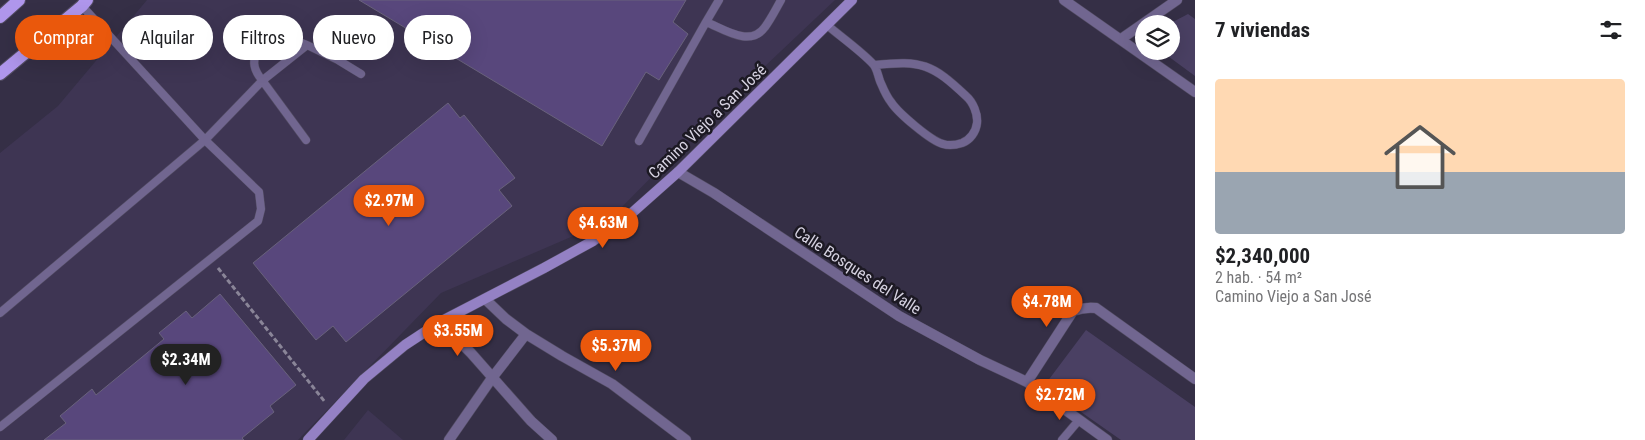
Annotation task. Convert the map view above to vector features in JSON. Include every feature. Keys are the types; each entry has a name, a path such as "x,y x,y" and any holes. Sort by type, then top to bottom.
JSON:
{"main road":[{"path":"0,17 19,0"},
{"path":"0,74 83,2"}],"street":[{"name":"Camino Viejo a San José","path":"308,440 364,379 405,345 440,322 593,241 633,212 678,172 852,0"},
{"path":"1064,0 1195,92"},
{"path":"1121,39 1176,0"},
{"name":"Calle Bosques del Valle","path":"678,172 714,193 899,316 964,351 1028,382 1107,440"},
{"path":"485,299 506,319 526,334 612,384 686,440"},
{"path":"1028,382 1073,312 1080,308 1090,307 1096,308 1195,379"},
{"path":"440,322 471,353 531,421 552,440"},
{"path":"450,440 492,378 526,334"}],"lane":[{"path":"639,141 719,0"},
{"path":"706,22 743,37 751,38 759,34 766,27 781,0"},
{"path":"0,427 258,221 259,192 205,140 83,2"},
{"path":"827,26 875,65 881,84 891,104 921,131 942,144 952,145 967,141 973,135 977,128 974,107 969,98 942,74 932,68 918,64 894,63 875,65"},
{"path":"306,140 255,69 254,59 260,42 270,36 276,36 307,45 361,74"},
{"path":"0,313 205,140 263,80 307,45"},
{"path":"1062,440 1079,420"}],"path":[{"path":"211,259 333,412"}],"shaded area":[{"path":"147,0 835,0 708,120 608,221 441,293 298,440 0,440 0,153 58,106 97,60 112,60 112,42 122,30 122,60 213,60 213,15 134,15"},
{"path":"1188,14 1195,19 1195,76 1173,60 1180,60 1180,18"},
{"path":"1086,330 1195,407 1195,440 1121,440 1044,386"},
{"path":"368,410 403,440 344,440"}],"building":[{"path":"359,0 686,0 673,22 688,34 659,80 646,72 602,146 459,60 471,60 471,15 404,15 404,27 394,21 394,15 384,15"},
{"path":"448,103 460,118 464,115 515,178 499,190 512,206 346,342 333,326 316,340 253,263"},
{"path":"220,294 296,385 270,406 274,412 242,438 244,440 44,440 66,423 60,416 92,389 96,395 164,339 159,333 186,311 192,318"}]}
